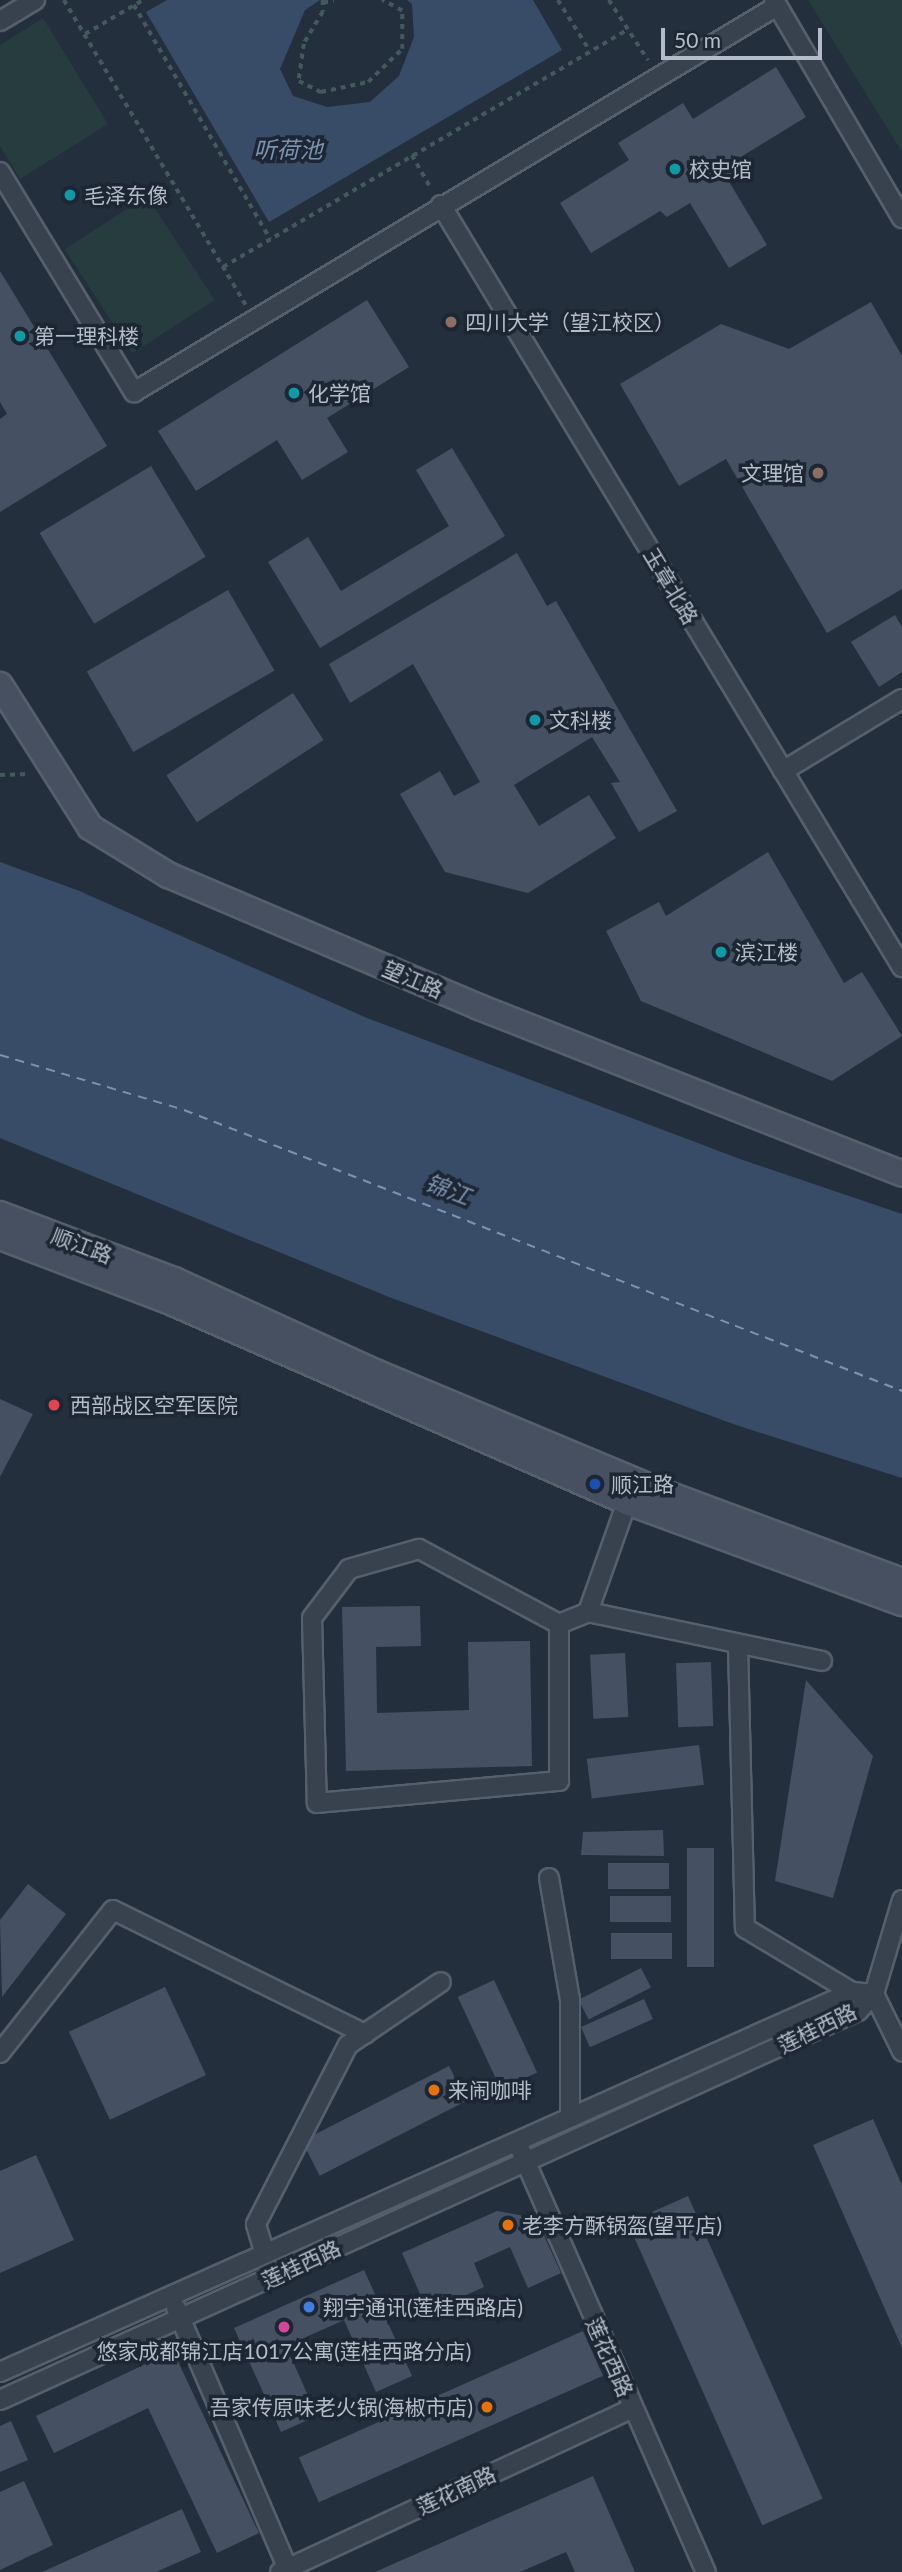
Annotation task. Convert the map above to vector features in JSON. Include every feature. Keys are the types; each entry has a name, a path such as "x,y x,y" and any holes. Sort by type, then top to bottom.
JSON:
{"main road":[{"name":"望江路","path":"0,685 90,827 168,875 479,1007 902,1174"},
{"name":"顺江路","path":"0,1214 174,1280 368,1369 665,1493 902,1581"},
{"name":"顺江路","path":"0,1237 166,1300 627,1502 902,1603"}],"street":[{"path":"0,21 35,0"},
{"path":"0,172 134,392 776,3 902,218"},
{"name":"玉章北路","path":"441,205 902,967"},
{"path":"783,771 902,699"},
{"path":"588,1612 627,1502"},
{"path":"419,1549 559,1624 559,1781 317,1803 312,1618 349,1569 419,1549"},
{"path":"559,1624 588,1612 738,1646 822,1661"},
{"path":"738,1646 745,1928 852,1992"},
{"path":"549,1878 570,1999 570,2118"},
{"path":"902,1900 874,1994 902,2050"},
{"path":"3,2043 113,1910 365,2034"},
{"path":"265,2254 256,2224 348,2045 441,1982"},
{"name":"莲桂西路","path":"0,2372 852,1992 874,1994"},
{"name":"莲桂西路","path":"0,2400 858,2011 874,1994"},
{"name":"莲花西路","path":"516,2141 706,2572"},
{"path":"172,2296 284,2570"},
{"name":"莲花南路","path":"284,2570 633,2409"}],"path":[{"path":"64,0 255,319"},
{"path":"85,34 143,0"},
{"path":"334,0 323,1 323,12 304,44 299,80 321,92 368,82 402,48 402,11 382,0"},
{"path":"558,0 590,51"},
{"path":"609,0 659,76"},
{"path":"134,5 270,239"},
{"path":"223,267 628,29"},
{"path":"412,155 441,205"}],"green space":[{"path":"808,0 902,0 902,152"},
{"path":"43,18 108,124 20,179 0,146 0,45"},
{"path":"147,196 215,300 132,353 65,249"}],"water":[{"name":"听荷池","path":"167,0 320,0 305,10 280,69 293,96 327,107 370,102 399,76 414,37 412,4 407,0 533,0 562,50 269,222 146,12"},
{"name":"锦江","path":"0,862 77,890 367,1018 740,1159 902,1214 902,1478 736,1425 389,1297 0,1138"}],"building":[{"name":"校史馆","path":"776,67 806,117 731,163 737,174 728,180 767,245 729,268 690,203 667,217 660,211 591,253 560,203 629,160 618,143 683,103 693,119"},
{"name":"第一理科楼","path":"0,271 107,446 0,512 0,419 7,414 0,402"},
{"name":"化学馆","path":"367,300 409,367 327,418 348,452 302,480 277,440 196,491 158,431"},
{"name":"文理馆","path":"871,302 902,356 902,589 827,633 726,459 679,486 620,384 721,324 789,349"},
{"path":"452,448 505,536 320,648 268,562 308,537 341,591 449,526 416,470"},
{"path":"151,466 206,557 94,624 40,533"},
{"name":"文科楼","path":"517,553 547,606 556,601 677,811 639,832 611,783 620,782 592,737 514,785 539,826 589,795 616,838 528,893 445,872 400,794 440,771 454,796 480,782 413,664 350,703 329,664"},
{"path":"228,590 274,671 133,752 87,672"},
{"path":"895,615 902,627 902,672 879,687 851,642"},
{"path":"293,693 323,740 197,822 166,775"},
{"name":"滨江楼","path":"768,852 844,983 862,972 902,1036 832,1081 641,1001 606,931 659,902 666,916"},
{"path":"0,1399 33,1414 0,1477"},
{"path":"420,1606 421,1646 376,1647 377,1713 469,1710 468,1642 530,1641 532,1766 346,1771 342,1607"},
{"path":"625,1653 628,1717 593,1719 590,1655"},
{"path":"711,1662 713,1726 678,1727 676,1663"},
{"path":"806,1680 873,1756 833,1898 775,1881"},
{"path":"699,1745 704,1785 592,1798 587,1759"},
{"path":"663,1830 664,1856 581,1855 583,1832"},
{"path":"687,1848 714,1848 714,1967 687,1967"},
{"path":"608,1863 669,1863 669,1889 608,1889"},
{"path":"28,1884 66,1914 2,1997 0,1920"},
{"path":"610,1896 671,1896 671,1922 610,1922"},
{"path":"611,1933 672,1933 672,1959 611,1959"},
{"path":"641,1968 651,1988 589,2019 579,2000"},
{"path":"494,1980 537,2072 501,2089 458,1997"},
{"path":"165,1987 206,2075 110,2120 69,2032"},
{"path":"644,1999 653,2019 590,2047 581,2027"},
{"path":"449,2066 467,2101 320,2176 302,2141"},
{"path":"873,2119 902,2185 902,2348 813,2145"},
{"path":"36,2155 74,2240 0,2273 0,2171"},
{"path":"688,2196 823,2498 762,2525 628,2223"},
{"path":"497,2211 536,2218 561,2273 528,2288 510,2247 474,2263 484,2287 428,2312 402,2253"},
{"path":"364,2270 412,2376 376,2392 344,2320 286,2346 317,2416 281,2432 234,2328"},
{"path":"583,2331 603,2376 319,2502 299,2457"},
{"path":"173,2351 259,2533 217,2553 148,2408 54,2453 36,2416"},
{"path":"11,2421 28,2460 0,2472 0,2426"},
{"path":"593,2476 635,2572 575,2572 566,2552 520,2572 375,2572"},
{"path":"24,2481 53,2545 0,2570 0,2492"},
{"path":"182,2509 201,2552 156,2572 42,2572"}],"ferry route":[{"path":"0,1055 184,1110 902,1391"}],"place":[{"name":"校史馆","path":"675,169"},
{"name":"毛泽东像","path":"70,195"},
{"name":"四川大学（望江校区）","path":"451,322"},
{"name":"第一理科楼","path":"20,336"},
{"name":"化学馆","path":"294,393"},
{"name":"文理馆","path":"818,473"},
{"name":"文科楼","path":"535,720"},
{"name":"滨江楼","path":"721,952"},
{"name":"西部战区空军医院","path":"54,1405"},
{"name":"顺江路","path":"595,1484"},
{"name":"来闹咖啡","path":"434,2090"},
{"name":"老李方酥锅盔(望平店)","path":"508,2225"},
{"name":"翔宇通讯(莲桂西路店)","path":"309,2307"},
{"name":"悠家成都锦江店1017公寓(莲桂西路分店)","path":"284,2327"},
{"name":"吾家传原味老火锅(海椒市店)","path":"487,2407"}]}
